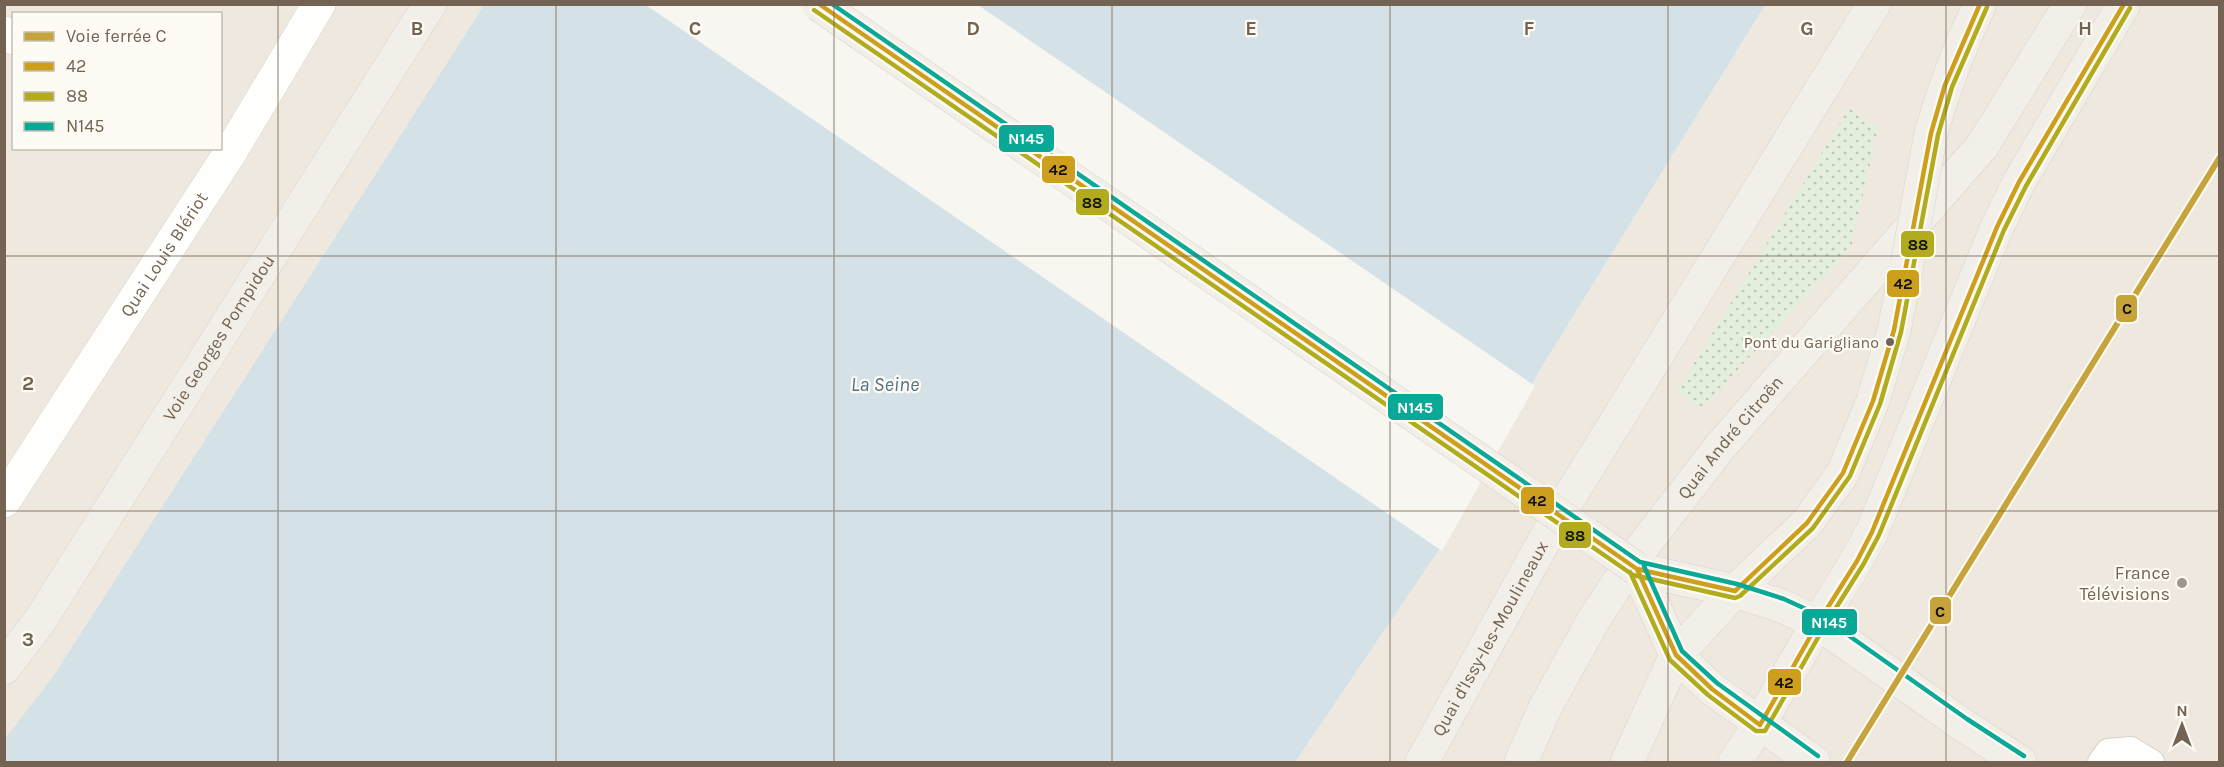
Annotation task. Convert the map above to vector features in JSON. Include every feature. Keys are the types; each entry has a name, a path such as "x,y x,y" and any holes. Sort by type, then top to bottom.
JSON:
{"main road":[{"name":"Voie Georges Pompidou","path":"4,668 39,622 430,4"},
{"path":"818,4 1636,564 1782,606 1818,623 1963,726 2020,762"},
{"name":"Quai d'Issy-les-Moulineaux","path":"1422,762 1559,514 1874,4"},
{"path":"1627,762 1676,655 1735,591 1807,523 1843,473 1873,401 1894,330 1931,133 1949,75 1980,4"},
{"name":"Quai André Citroën","path":"1636,564 1720,447 1983,145 2070,4"},
{"path":"1735,762 1760,726 1872,532 2001,218 2019,182 2124,4"},
{"path":"1636,564 1676,655 1712,689 1760,726 1814,762"},
{"path":"1521,762 1546,706 1593,621 1636,564"}],"street":[{"name":"Quai Louis Blériot","path":"4,501 221,152 319,4"}],"lane":[{"path":"2100,762 2108,751 2131,749 2152,762"}],"shaded area":[{"path":"5,5 484,5 52,678 5,740"},
{"path":"1765,5 2219,5 2219,762 1295,762 1439,550 1540,370"}],"green space":[{"path":"1849,108 1878,128 1851,248 1700,410 1678,390"}],"water":[{"name":"La Seine","path":"484,5 1765,5 1540,370 1439,550 1295,762 5,762 4,740 52,678"}],"pier":[{"path":"646,5 978,5 1535,386 1442,551"}],"rail line":[{"name":"C","path":"1847,762 2220,157"}],"transit line":[{"name":"42","path":"819,4 1637,569 1735,591 1807,523 1843,473 1873,401 1894,330 1931,133 1945,85 1980,4"},
{"name":"N145","path":"832,4 1640,562 1737,584 1784,599 1821,616 1967,719 2024,756"},
{"name":"42","path":"1637,569 1676,655 1712,689 1760,725 1872,532 1997,227 2019,182 2124,4"},
{"name":"88","path":"814,10 1633,575 1735,598 1740,596 1813,528 1850,476 1880,404 1901,332 1938,135 1952,87 1987,7"},
{"name":"88","path":"1630,572 1670,660 1708,695 1756,731 1765,731 1879,535 2004,230 2026,186 2130,8"},
{"name":"N145","path":"1644,566 1682,651 1717,683 1818,756"}],"place":[{"name":"Pont du Garigliano","path":"1890,342"},
{"name":"France Télévisions","path":"2182,583"}]}
